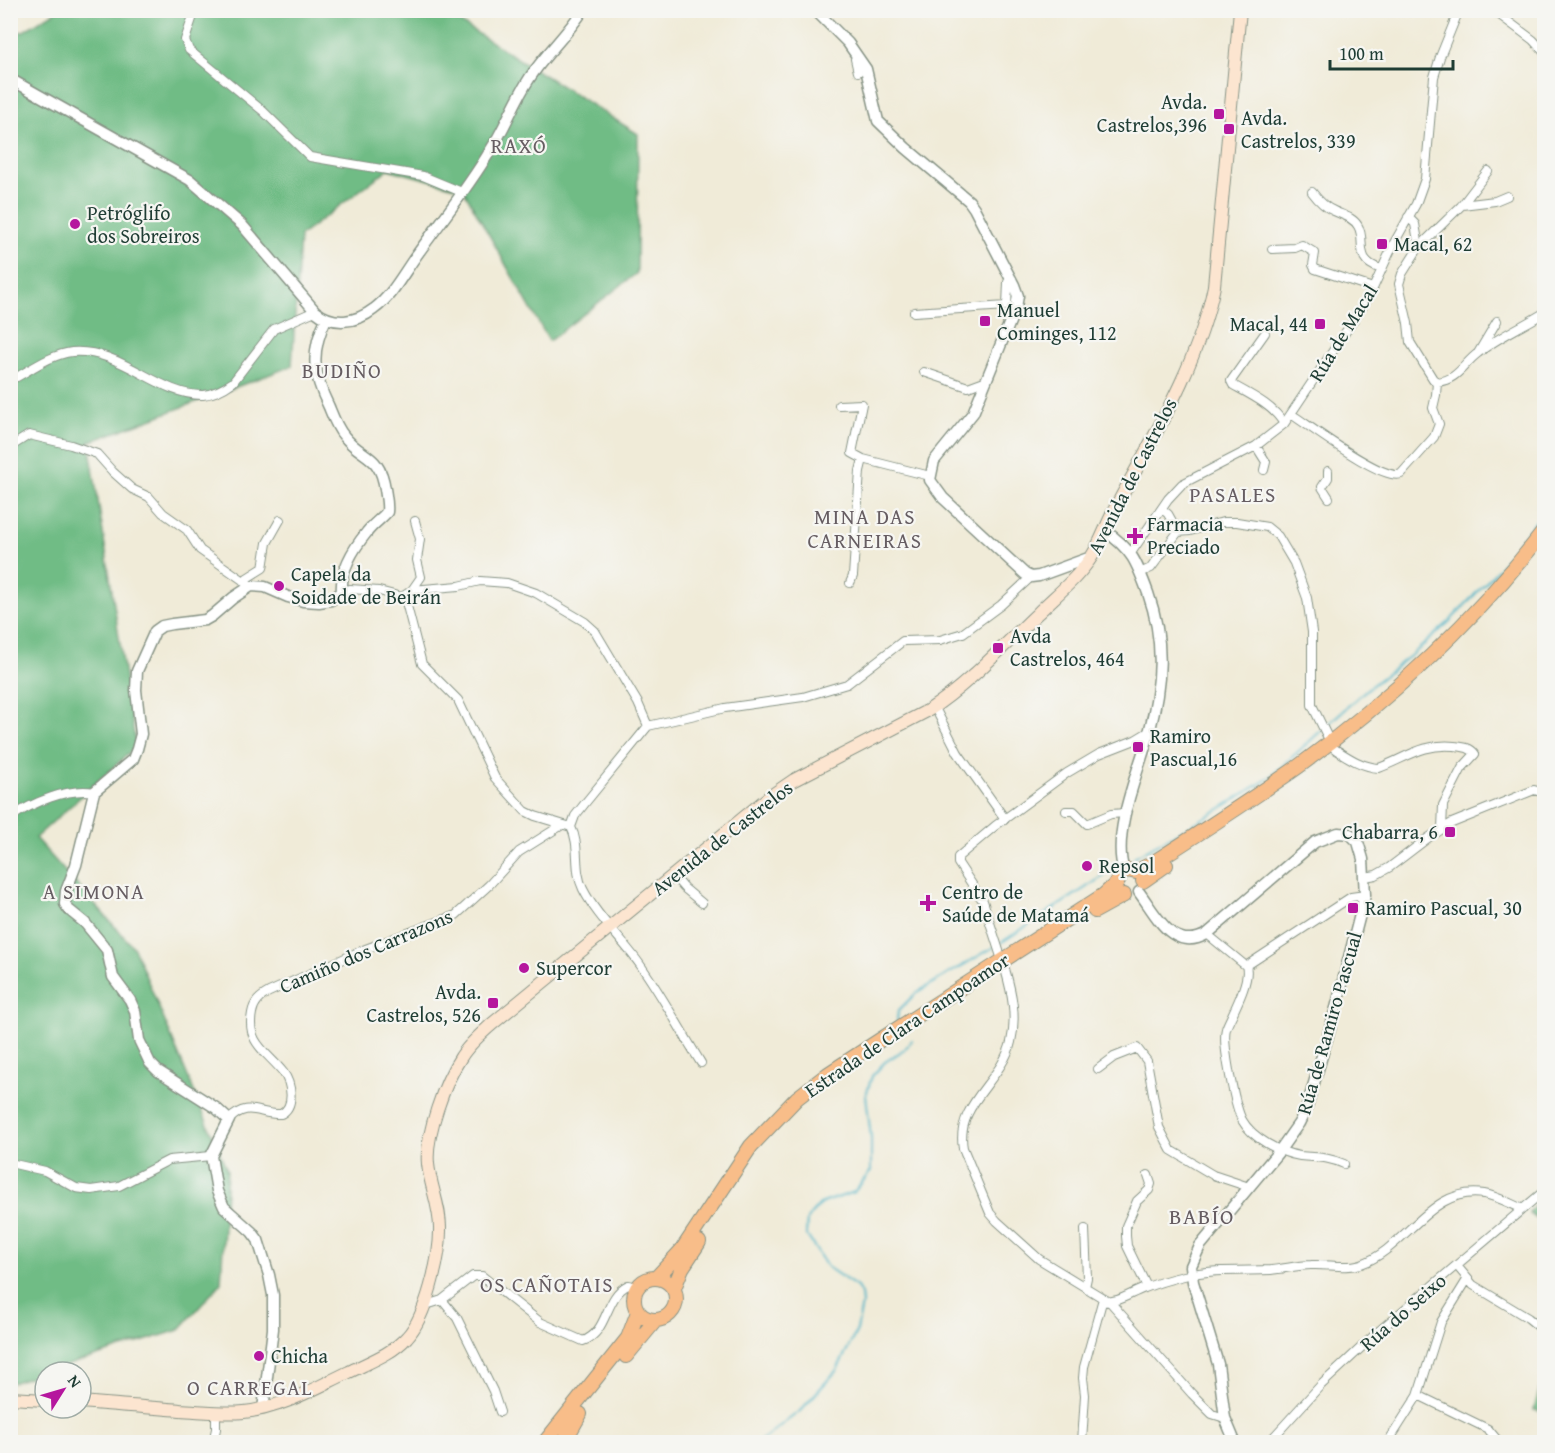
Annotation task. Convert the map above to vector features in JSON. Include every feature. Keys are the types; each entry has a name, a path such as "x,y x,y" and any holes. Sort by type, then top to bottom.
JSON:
{"main road":[{"name":"Avenida de Castrelos","path":"93,1403 216,1412 262,1409 303,1394 382,1356 408,1336 423,1306 436,1264 441,1227 428,1163 428,1146 437,1113 455,1067 470,1045 492,1024 764,801 786,785 934,706 1026,624 1069,583 1091,557 1157,431 1190,360 1209,310 1214,286 1240,10"},
{"name":"Estrada de Clara Campoamor","path":"1120,889 1119,876 1136,879 1255,807 1397,688 1494,591 1545,531"},
{"name":"Estrada de Clara Campoamor","path":"1331,742 1426,674 1501,597 1545,545"},
{"name":"Estrada de Clara Campoamor","path":"1120,889 1132,896 1136,879"},
{"name":"Estrada de Clara Campoamor","path":"638,1287 643,1282 656,1278 682,1250 751,1146 797,1098 848,1061 1002,960 1097,909 1120,889"},
{"name":"Estrada de Clara Campoamor","path":"557,1443 655,1321 667,1317 675,1307 674,1288 682,1268 741,1174 775,1132 802,1105 833,1081 881,1049 1002,960"},
{"path":"656,1278 669,1283 674,1288"},
{"path":"638,1287 634,1300 638,1312 643,1317 655,1321"},
{"path":"545,1443 628,1338 638,1312"},
{"path":"10,1398 33,1399"},
{"name":"Estrada de Clara Campoamor","path":"564,1443 580,1414"}],"street":[{"path":"195,10 185,40 189,50 263,111 310,157 423,176 464,193"},
{"path":"10,79 190,180 242,225 315,312 326,319 336,321 355,320 380,304 464,193 501,133 531,76 583,10"},
{"path":"816,10 848,43 866,69 878,122 969,201 979,214 1012,279 1018,296 1016,307 987,380 971,417 934,461 930,476 933,487 943,498 1031,577"},
{"name":"Rúa de Macal","path":"1131,553 1182,484 1256,447 1284,424 1373,288 1422,191 1436,68 1459,10"},
{"path":"1494,11 1533,40 1545,52"},
{"path":"858,56 855,59 858,72"},
{"path":"1291,414 1373,468 1396,476 1401,474 1434,437 1439,424 1433,408 1437,382 1410,342 1408,323 1399,291 1402,274 1419,247 1462,205 1488,171"},
{"path":"1312,192 1324,206 1354,221 1361,233 1360,249 1363,255 1373,266 1381,269"},
{"path":"1462,205 1495,201 1507,196"},
{"path":"1408,217 1415,224 1419,247"},
{"path":"1272,249 1294,248 1302,245 1315,253 1313,266 1315,269 1373,288"},
{"path":"914,312 1007,306 1008,282 1012,279"},
{"path":"10,373 17,376 62,354 90,352 111,357 174,388 205,395 225,388 232,382 274,329 315,312"},
{"path":"1478,353 1545,313"},
{"path":"326,319 320,332 314,360 318,383 342,435 380,469 388,507 383,516 368,530 350,558 343,577 342,592"},
{"path":"1437,382 1449,380 1457,375 1478,353 1497,321"},
{"path":"1265,333 1231,381 1233,385 1280,417 1284,424"},
{"path":"924,372 968,387 987,380"},
{"path":"839,405 862,404 852,453 863,459 930,476"},
{"path":"10,447 29,435 97,454 132,489 149,497 163,513 187,530 200,550 248,584 265,587 303,601 331,600 350,589 371,590 402,597 406,602 422,664 458,700 495,778 525,811 566,826 574,834 578,875 591,903 659,991 701,1063"},
{"path":"1256,447 1266,462 1264,470"},
{"path":"850,583 853,576 860,471 863,459"},
{"path":"1328,471 1328,478 1322,487 1329,498"},
{"path":"1162,509 1168,514 1178,532"},
{"path":"248,584 247,578 263,568 267,543 280,520"},
{"path":"402,597 412,590 421,577 417,560 420,539 415,522"},
{"path":"1140,573 1151,568 1178,532 1223,522 1237,522 1267,528 1278,536 1294,563 1307,598 1312,632 1312,705 1331,742 1369,768 1379,768 1432,746 1451,746 1472,750 1476,754 1462,768 1443,805 1442,829"},
{"path":"1105,531 1126,546 1131,553 1155,615 1160,642 1159,683 1150,731 1126,813 1120,843 1136,879 1162,923 1174,935 1188,940 1208,934 1246,966 1248,972 1237,1008 1225,1029 1228,1068 1242,1119 1253,1133 1280,1150 1302,1156 1333,1159 1344,1164"},
{"path":"566,826 648,726 725,708 803,697 847,684 903,641 940,640 963,633 1001,605 1031,577 1091,557"},
{"path":"412,590 459,586 480,581 507,583 536,593 585,622 595,631 638,703 648,726"},
{"path":"248,584 205,620 162,626 155,631 138,671 136,690 141,734 137,749 133,759 94,792 76,865 66,891 66,904 107,950 113,976 135,1011 139,1040 150,1063 158,1071 216,1108 229,1120 211,1155 220,1200 229,1213 258,1240 273,1295 273,1329 262,1409"},
{"path":"934,706 958,753 1005,819"},
{"path":"1150,731 1135,740 1099,754 1067,773 960,853 957,860 983,901 1013,997 1014,1019 1011,1043 995,1073 973,1102 961,1136 963,1148 990,1213 997,1221 1039,1259 1111,1303 1192,1394 1212,1414 1225,1418"},
{"path":"10,818 38,802 73,791 83,789 94,792"},
{"path":"1365,876 1376,875 1390,867 1452,823 1534,790 1545,793"},
{"path":"1066,811 1074,811 1087,824 1111,814 1126,813"},
{"name":"Camiño dos Carrazons","path":"229,1120 241,1110 255,1109 278,1115 290,1107 291,1101 285,1076 264,1054 250,1027 256,1000 363,950 456,915 489,885 519,852 566,826"},
{"name":"Rúa de Ramiro Pascual","path":"1191,1274 1193,1259 1200,1246 1280,1150 1299,1123 1312,1090 1365,896 1363,859 1358,842 1350,834 1332,834 1305,850 1208,934"},
{"path":"673,875 702,903"},
{"path":"1246,966 1351,897 1365,896"},
{"path":"1098,1070 1114,1057 1137,1048 1147,1061 1159,1127 1171,1150 1213,1175 1249,1187"},
{"path":"10,1163 45,1171 76,1188 91,1190 119,1186 169,1160 211,1155"},
{"path":"1147,1287 1128,1246 1126,1226 1137,1201 1149,1190 1151,1184 1148,1175"},
{"name":"Rúa do Seixo","path":"1269,1443 1320,1386 1380,1330 1545,1191"},
{"path":"1082,1443 1084,1367 1102,1302 1111,1303 1147,1287 1191,1274 1230,1270 1272,1270 1310,1265 1351,1266 1360,1264 1389,1250 1419,1220 1447,1199 1466,1194 1485,1194 1523,1209"},
{"path":"1085,1229 1087,1278 1085,1287"},
{"path":"1457,1266 1473,1286 1528,1317 1545,1331"},
{"path":"1191,1274 1221,1375 1225,1418 1235,1443"},
{"path":"423,1306 442,1300 473,1276 482,1276 540,1322 583,1341 590,1337 604,1320 617,1292 628,1285 638,1287"},
{"path":"1388,1443 1418,1395 1441,1322 1467,1280"},
{"path":"442,1300 457,1318 493,1391 500,1412"},
{"path":"1418,1395 1488,1429 1499,1443"},
{"path":"213,1443 216,1412"}],"green space":[{"path":"58,10 442,11 638,134 637,273 549,341 463,189 388,169 300,236 292,366 89,442 136,747 35,838 134,948 227,1170 221,1283 179,1330 84,1360 33,1360 33,1376 11,1383 10,29 22,32"},
{"path":"1544,1195 1544,1224 1529,1213"},
{"path":"1544,1384 1544,1412 1534,1410 1540,1388"}],"waterway":[{"path":"1544,465 1540,478 1544,490"},
{"path":"1326,726 1449,622 1494,574 1544,511"},
{"path":"1134,857 1218,810 1269,778 1322,730"},
{"path":"999,944 1107,874"},
{"path":"897,1020 898,1011 916,993 994,947"},
{"path":"759,1442 800,1411 837,1370 857,1330 862,1304 861,1294 857,1287 827,1267 806,1234 807,1219 820,1204 854,1192 871,1171 871,1138 866,1095 872,1076 885,1062 905,1049 912,1040"}],"place":[{"name":"Avda. Castrelos,396","path":"1219,114"},
{"name":"Avda. Castrelos, 339","path":"1229,129"},
{"name":"Petróglifo dos Sobreiros","path":"75,224"},
{"name":"Macal, 62","path":"1382,244"},
{"name":"Manuel Cominges, 112","path":"985,321"},
{"name":"Macal, 44","path":"1320,324"},
{"name":"Farmacia Preciado","path":"1135,536"},
{"name":"Capela da Soidade de Beirán","path":"279,586"},
{"name":"Avda Castrelos, 464","path":"998,648"},
{"name":"Ramiro Pascual,16","path":"1138,747"},
{"name":"Chabarra, 6","path":"1450,832"},
{"name":"Repsol","path":"1087,866"},
{"name":"Centro de Saúde de Matamá","path":"928,903"},
{"name":"Ramiro Pascual, 30","path":"1353,908"},
{"name":"Supercor","path":"524,968"},
{"name":"Avda. Castrelos, 526","path":"493,1003"},
{"name":"Chicha","path":"259,1356"}],"district":[{"name":"RAXÓ","path":"519,146"},
{"name":"BUDIÑO","path":"342,371"},
{"name":"PASALES","path":"1233,495"},
{"name":"MINA DAS CARNEIRAS","path":"865,529"},
{"name":"A SIMONA","path":"94,892"},
{"name":"BABÍO","path":"1202,1216"},
{"name":"OS CAÑOTAIS","path":"547,1285"},
{"name":"O CARREGAL","path":"250,1388"}]}
